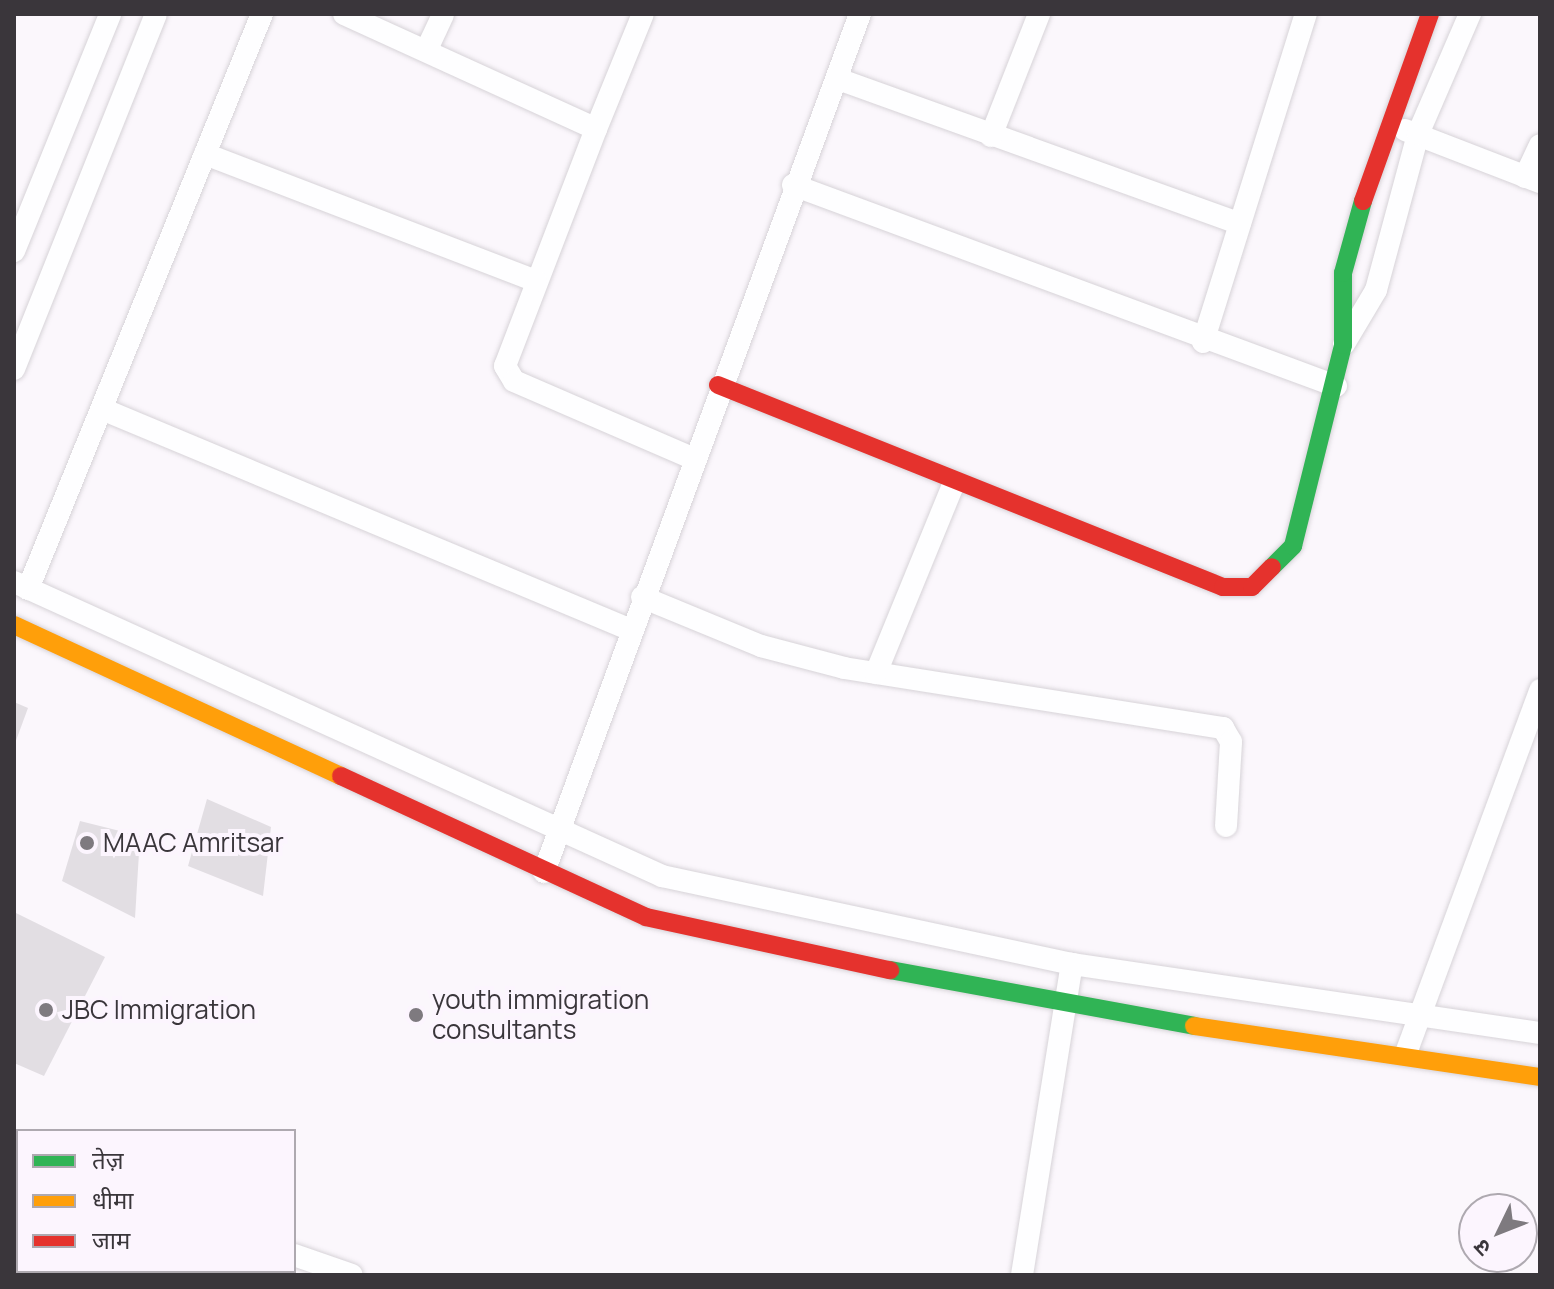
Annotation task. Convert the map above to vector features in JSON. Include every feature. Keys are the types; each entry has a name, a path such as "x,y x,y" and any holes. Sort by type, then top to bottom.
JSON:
{"street":[{"path":"14,251 110,14"},
{"path":"14,369 156,14"},
{"path":"262,14 102,409 21,586 558,832 662,876 1072,964 1540,1033"},
{"path":"344,14 427,49 596,129"},
{"path":"427,49 443,14"},
{"path":"643,14 506,352 514,381 692,458"},
{"path":"544,872 718,385 793,185 838,79 860,14"},
{"path":"991,136 1039,14"},
{"path":"1203,342 1306,14"},
{"path":"718,385 953,485 1223,587 1252,587 1293,546 1336,386 1343,345 1343,273 1385,124 1430,14"},
{"path":"1343,345 1376,290 1418,134 1470,14"},
{"path":"838,79 1240,224"},
{"path":"1385,124 1533,180 1540,145"},
{"path":"205,154 535,281"},
{"path":"793,185 1203,342 1336,386"},
{"path":"102,409 631,630"},
{"path":"876,673 953,485"},
{"path":"642,597 761,646 876,673 1223,728 1231,742 1226,826"},
{"path":"14,625 646,917 1064,1007 1406,1053 1540,1077"},
{"path":"1406,1053 1540,690"},
{"path":"1022,1275 1072,964"},
{"path":"296,1256 352,1275"}],"building":[{"path":"14,702 28,708 14,746"},
{"path":"207,799 271,827 263,896 188,866"},
{"path":"80,821 140,836 135,918 62,881"},
{"name":"JBC Immigration","path":"14,912 105,957 44,1076 14,1063"}],"traffic: fast":[{"path":"1272,567 1293,546 1343,345 1343,273 1363,201"},
{"path":"890,970 1194,1026"}],"traffic: slow":[{"path":"14,625 341,776"},
{"path":"1194,1026 1540,1077"}],"traffic: jam":[{"path":"1363,201 1430,14"},
{"path":"718,385 1223,587 1252,587 1272,567"},
{"path":"341,776 646,917 890,970"},
{"path":"88,1273 93,1275"}],"place":[{"name":"MAAC Amritsar","path":"87,843"},
{"name":"JBC Immigration","path":"46,1010"},
{"name":"youth immigration consultants","path":"416,1015"}]}
